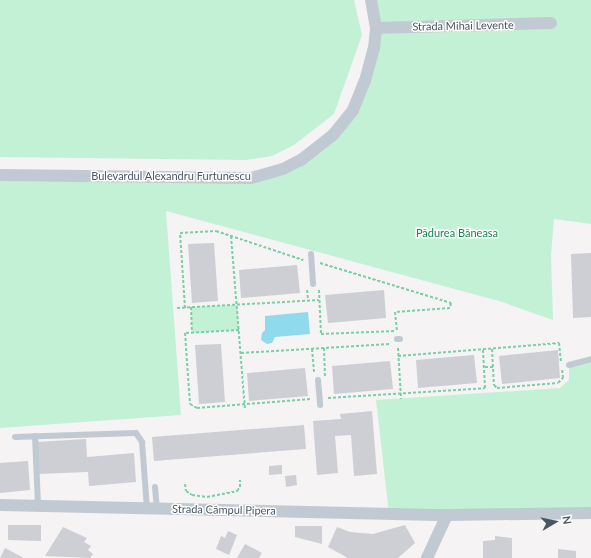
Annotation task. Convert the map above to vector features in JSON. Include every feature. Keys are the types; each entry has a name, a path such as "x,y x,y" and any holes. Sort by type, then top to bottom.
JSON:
{"street":[{"name":"Bulevardul Alexandru Furtunescu","path":"0,175 251,178 283,169 301,160 332,135 353,110 365,81 374,48 376,28 371,0"},
{"name":"Strada Mihai Levente","path":"376,28 551,23"},
{"name":"Strada Câmpul Pipera","path":"0,505 447,515 591,513"},
{"path":"427,558 447,515"}],"lane":[{"path":"310,254 313,285"},
{"path":"570,365 591,359"},
{"path":"316,378 320,404"},
{"path":"15,437 136,433 142,442 152,509"},
{"path":"34,436 38,506"},
{"path":"152,509 155,487"}],"path":[{"path":"185,308 180,233 216,231 303,259 305,264"},
{"path":"231,236 245,409"},
{"path":"318,270 317,262 450,303 450,308 395,312 396,331 399,339"},
{"path":"308,300 313,285"},
{"path":"313,285 319,300 321,334 396,331"},
{"path":"177,308 319,300"},
{"path":"191,308 192,333"},
{"path":"239,330 185,333 190,404 197,408 313,399 316,396"},
{"path":"240,353 397,343 401,398"},
{"path":"398,356 559,343 563,378 558,383 497,388 494,384 492,349"},
{"path":"312,348 316,378"},
{"path":"324,348 326,382"},
{"path":"326,396 329,398 485,388 483,349"},
{"path":"485,367 493,367"},
{"path":"185,484 186,491 192,495 207,497 237,491 240,487 240,480"}],"green space":[{"path":"0,0 354,0 362,35 334,114 294,145 272,156 246,160 0,157"},
{"name":"Pădurea Băneasa","path":"371,0 591,0 591,224 554,219 551,255 553,320 499,301 166,211 181,415 0,428 0,175 251,178 283,169 353,110 374,48"},
{"path":"237,305 239,330 192,333 191,307"},
{"path":"591,359 591,513 389,514 376,400 560,388 569,380 569,365"}],"water":[{"path":"308,312 310,334 275,337 272,343 267,344 261,340 262,333 265,330 265,316"}],"building":[{"path":"214,243 218,301 192,303 188,244"},
{"path":"591,253 591,317 573,318 571,254"},
{"path":"297,265 300,293 241,298 239,270"},
{"path":"384,290 386,318 328,323 325,295"},
{"path":"221,344 225,402 199,404 195,345"},
{"path":"558,350 560,378 502,384 499,356"},
{"path":"474,355 477,383 418,388 416,360"},
{"path":"390,361 393,389 334,394 332,366"},
{"path":"305,368 308,396 249,401 247,373"},
{"path":"372,411 377,474 354,476 351,435 335,436 338,473 317,475 313,421 341,419 340,414"},
{"path":"304,425 306,449 154,461 152,437"},
{"path":"86,439 87,457 134,453 136,482 89,486 88,472 38,474 37,442"},
{"path":"28,461 30,490 0,493 0,463"},
{"path":"282,465 282,474 269,475 269,466"},
{"path":"296,475 297,485 286,487 285,476"},
{"path":"8,525 41,525 41,541 8,540"},
{"path":"405,525 415,543 398,558 348,558 328,547 337,527 350,532 373,534"},
{"path":"295,526 322,526 322,544 295,537"},
{"path":"63,527 87,538 84,542 91,546 88,550 93,554 90,558 45,556"},
{"path":"228,531 237,535 229,555 216,549 221,536 225,538"},
{"path":"495,536 512,538 512,558 483,558 483,541 495,540"},
{"path":"245,544 262,553 259,558 237,558"},
{"path":"5,548 24,558 0,558"},
{"path":"558,549 576,551 576,558 558,558"}]}
